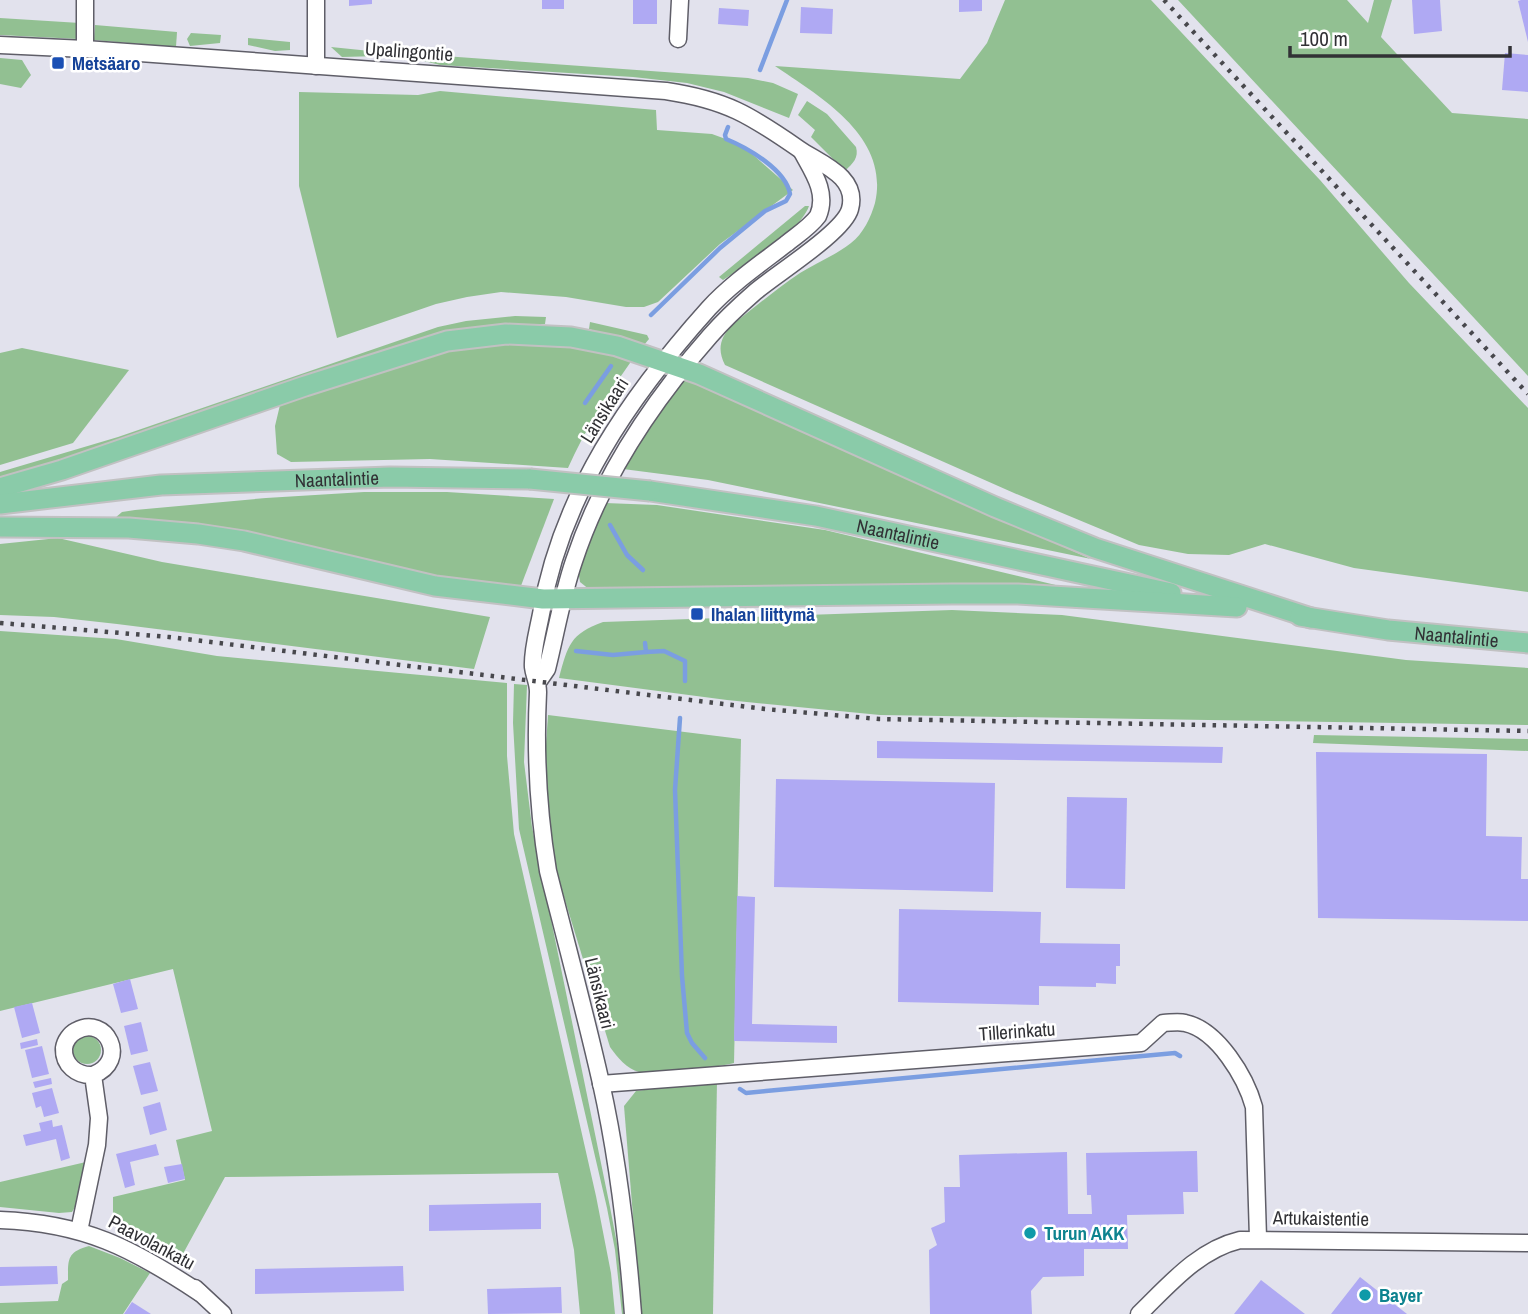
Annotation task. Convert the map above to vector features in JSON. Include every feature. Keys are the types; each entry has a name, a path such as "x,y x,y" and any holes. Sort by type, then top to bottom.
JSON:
{"main road":[{"path":"0,488 62,470 292,390 447,341 506,334 571,337 617,346 684,369 1057,533 1141,565 1311,618"},
{"name":"Naantalintie","path":"0,504 161,485 390,477 530,479 650,491 816,516 1237,607 1388,630 1528,643"},
{"name":"Naantalintie","path":"0,521 60,509 164,498 264,482"},
{"path":"0,527 129,528 198,534 244,541 435,586 543,599 1017,594 1237,607"}],"street":[{"path":"85,0 85,49"},
{"path":"316,0 316,66"},
{"path":"678,39 680,0"},
{"name":"Upalingontie","path":"0,45 652,90 690,95 739,110 828,165 846,184 851,202 850,209 835,230"},
{"name":"Upalingontie","path":"801,150 816,176 821,192 821,208 814,221"},
{"name":"Länsikaari","path":"633,1314 620,1189 601,1084 548,871 542,835 536,768 538,682 533,667 543,599 567,522 581,490 628,406 662,361 712,304 814,221"},
{"name":"Länsikaari","path":"538,682 547,669 573,564 600,495 646,415 726,319 835,230"},
{"name":"Tillerinkatu","path":"601,1084 1141,1043 1163,1023 1185,1023 1209,1036 1223,1051 1239,1069 1250,1093 1254,1107 1258,1238"},
{"path":"79,1231 97,1145 99,1118 93,1075"},
{"name":"Paavolankatu","path":"0,1220 48,1224 107,1239 158,1265 198,1291 223,1314"},
{"name":"Artukaistentie","path":"1139,1314 1190,1265 1228,1243 1258,1238 1528,1243"}],"green space":[{"path":"1005,0 1151,0 1320,180 1409,283 1528,408 1528,592 1354,568 1265,544 1229,555 1188,554 1139,545 1014,493 725,365 721,344 732,325 791,279 851,243 866,225 875,203 877,179 872,158 862,139 831,106 775,66 960,79 987,43"},
{"path":"1178,0 1347,0 1368,23 1374,0 1392,0 1381,37 1452,113 1528,119 1528,376"},
{"path":"0,18 80,23 78,39 0,35"},
{"path":"95,25 177,32 176,47 94,40"},
{"path":"191,33 221,35 220,43 190,46 187,39"},
{"path":"248,38 290,42 290,50 275,51 248,45"},
{"path":"331,47 380,52 380,56 342,57"},
{"path":"416,54 748,78 773,83 798,94 789,118 724,92 687,83 440,65 416,59"},
{"path":"0,58 22,60 31,75 21,88 0,84"},
{"path":"440,91 656,110 657,130 712,134 742,145 793,190 720,244 658,302 644,307 501,292 436,304 337,338 299,186 299,92 418,95"},
{"path":"807,101 827,114 856,147 856,157 845,171 811,137 815,130 798,115"},
{"path":"805,206 809,206 804,216 784,237 723,280 719,277"},
{"path":"515,316 546,317 545,324 476,329 408,343 78,456 0,478 0,472 118,437 438,327"},
{"path":"590,322 647,335 649,339 644,345 637,345 589,329"},
{"path":"519,342 591,348 630,359 568,468 430,459 291,462 277,454 275,426 280,405 436,351"},
{"path":"22,348 129,370 73,443 0,465 0,353"},
{"path":"694,380 786,424 1091,559 708,480 623,469 641,435 681,382"},
{"path":"364,492 447,492 554,499 519,591 485,587 115,518 122,512 135,510"},
{"path":"605,503 657,505 825,530 1064,587 995,585 590,590 580,582 578,570"},
{"path":"58,538 162,562 490,617 474,669 117,624 54,617 0,615 0,544"},
{"path":"952,610 1062,615 1406,660 1528,668 1528,725 880,715 727,700 559,678 572,642 583,631 603,622"},
{"path":"0,631 116,639 217,656 507,683 507,756 514,834 596,1196 611,1273 615,1314 580,1314 574,1250 558,1173 225,1177 179,1261 113,1220 113,1197 185,1180 176,1140 212,1131 173,969 0,1011"},
{"path":"514,684 527,685 524,762 532,827 618,1249 624,1314 607,1208 519,829 513,723"},
{"path":"548,715 741,739 734,1063 671,1072 639,1072 619,1059 610,1047 556,871 545,760"},
{"path":"1314,735 1528,739 1528,751 1313,743"},
{"path":"87,1036 97,1040 101,1050 97,1060 87,1064 77,1060 73,1050 77,1040"},
{"path":"717,1081 713,1314 641,1314 624,1106 636,1091"},
{"path":"86,1162 78,1202 72,1212 0,1207 0,1182"},
{"path":"89,1246 150,1273 123,1314 0,1314 0,1303 58,1301 62,1284 68,1280 70,1257 76,1251"}],"building":[{"path":"349,0 372,0 372,4 349,6"},
{"path":"542,0 564,0 564,9 542,9"},
{"path":"633,0 657,0 657,24 633,24"},
{"path":"959,0 982,0 982,11 959,12"},
{"path":"1412,0 1440,0 1442,31 1414,34"},
{"path":"1528,0 1528,42 1518,1"},
{"path":"801,7 833,9 832,34 800,33"},
{"path":"719,8 749,10 748,26 718,24"},
{"path":"1505,53 1528,55 1528,92 1502,90"},
{"path":"877,741 1223,747 1222,763 877,758"},
{"path":"1316,752 1487,754 1486,836 1522,837 1521,879 1528,879 1528,921 1318,918"},
{"path":"776,779 995,783 993,892 774,887"},
{"path":"1067,797 1127,798 1125,889 1066,888"},
{"path":"737,896 755,897 752,1024 837,1026 837,1043 734,1041"},
{"path":"899,909 1041,912 1040,943 1120,944 1120,966 1116,966 1116,984 1096,983 1096,987 1039,986 1039,1005 898,1002"},
{"path":"130,979 138,1009 121,1013 113,984"},
{"path":"32,1003 40,1033 22,1038 14,1007"},
{"path":"141,1022 148,1051 131,1055 124,1026"},
{"path":"37,1039 38,1045 21,1049 20,1043"},
{"path":"42,1046 49,1074 32,1078 25,1050"},
{"path":"150,1062 158,1091 141,1095 133,1066"},
{"path":"51,1078 52,1084 35,1088 33,1082"},
{"path":"52,1088 59,1113 44,1117 41,1106 36,1108 32,1093"},
{"path":"160,1102 167,1130 150,1135 143,1107"},
{"path":"52,1120 53,1127 62,1125 70,1158 61,1161 56,1139 26,1146 23,1135 41,1131 39,1123"},
{"path":"156,1144 159,1155 130,1162 135,1185 125,1188 116,1154"},
{"name":"Turun AKK","path":"1197,1151 1198,1192 1183,1192 1184,1214 1127,1215 1128,1249 1084,1249 1084,1276 1043,1277 1031,1291 1032,1314 930,1314 929,1250 937,1245 931,1228 945,1222 944,1187 960,1187 959,1155 1067,1152 1068,1214 1092,1214 1091,1195 1087,1195 1086,1153"},
{"path":"182,1164 185,1179 168,1183 164,1167"},
{"path":"541,1203 541,1229 429,1231 429,1205"},
{"path":"57,1266 58,1284 0,1286 0,1267"},
{"path":"403,1266 404,1291 255,1294 255,1269"},
{"name":"Bayer","path":"1360,1277 1407,1314 1331,1314"},
{"path":"1261,1280 1305,1314 1234,1314"},
{"path":"561,1287 562,1313 488,1314 487,1289"},
{"path":"132,1302 151,1314 124,1314"}],"waterway":[{"path":"760,70 787,0"},
{"path":"651,315 720,248 765,211 786,201 790,194 787,185 774,168 755,154 726,139 728,127"},
{"path":"585,403 611,366"},
{"path":"610,525 627,555 643,570"},
{"path":"645,643 646,652 664,651 685,661 685,681"},
{"path":"576,651 613,655 646,652"},
{"path":"680,718 675,790 682,976 687,1033 705,1058"},
{"path":"740,1089 746,1093 1175,1053 1180,1056"}],"railway":[{"path":"1164,0 1528,394"},
{"path":"0,623 169,637 765,709 879,719 1528,731"}],"place":[{"name":"Metsäaro","path":"58,63"},
{"name":"Ihalan liittymä","path":"697,614"},
{"name":"Turun AKK","path":"1030,1233"},
{"name":"Bayer","path":"1365,1295"}]}
